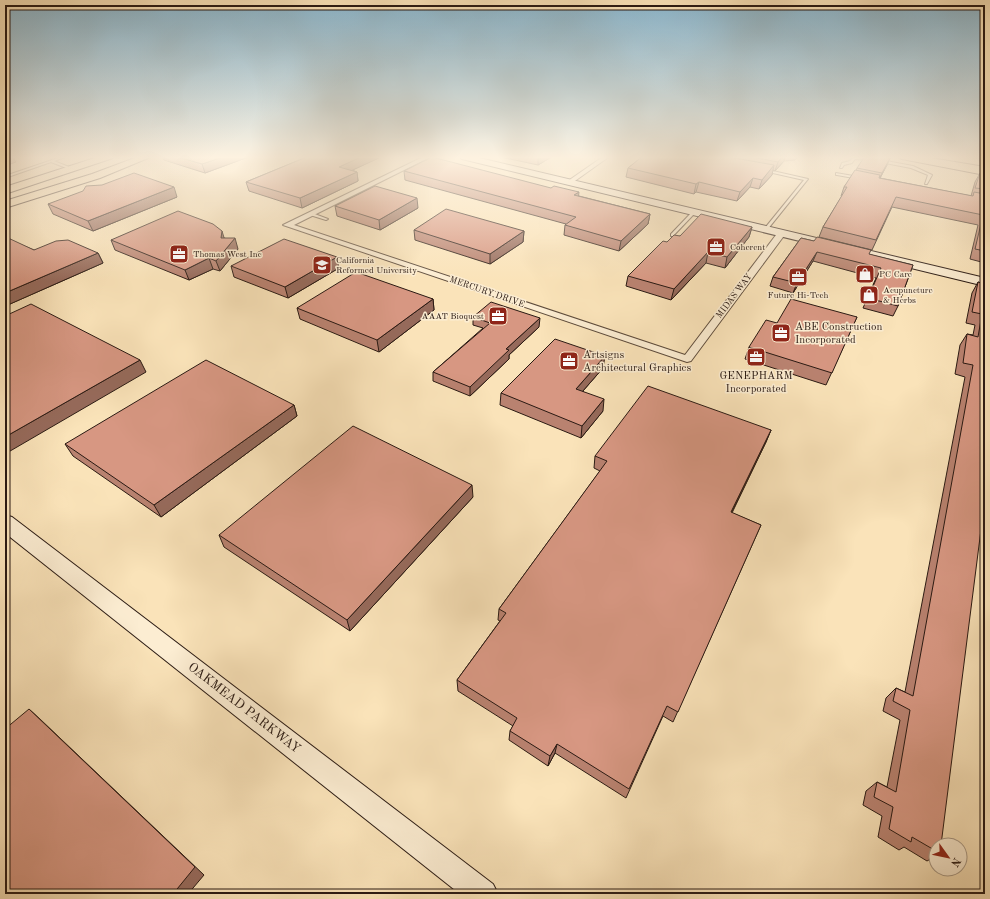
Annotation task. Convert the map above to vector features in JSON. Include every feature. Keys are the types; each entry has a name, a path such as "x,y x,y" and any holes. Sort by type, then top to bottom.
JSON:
{"main road":[{"path":"5,205 27,198"}],"street":[{"path":"310,214 343,198"},
{"path":"636,198 985,282"},
{"name":"MERCURY DRIVE","path":"310,214 287,225 687,360"},
{"name":"MIDAS WAY","path":"687,360 782,233"},
{"name":"OAKMEAD PARKWAY","path":"5,522 52,557 483,894"}],"lane":[{"path":"766,229 790,198"},
{"path":"672,235 694,212"},
{"path":"310,214 326,219"}],"building":[{"path":"64,198 146,198 88,221 48,204"},
{"path":"351,198 417,198 379,220 335,206"},
{"path":"505,198 586,198 650,214 621,241 565,225 576,217"},
{"path":"840,198 896,198 876,240 823,227"},
{"path":"901,198 985,198 985,251 975,249 983,215"},
{"path":"446,209 524,231 490,254 414,230"},
{"name":"Thomas West Inc","path":"178,211 213,224 222,231 221,238 235,238 216,261 209,258 185,270 111,240"},
{"path":"701,214 752,227 727,257 708,252 674,289 628,276 663,241 667,242 674,235 680,236"},
{"path":"6,237 34,250 56,241 68,240 98,253 5,293"},
{"path":"817,237 871,250 869,254 913,265 898,306 868,298 881,268 817,252 797,283 773,277 801,238 814,241"},
{"path":"284,239 337,257 285,287 231,266"},
{"path":"356,272 433,299 377,340 297,308"},
{"path":"978,282 985,284 985,498 942,837 928,837 928,846 912,837 911,842 889,829 893,807 874,797 877,782 896,792 910,710 893,701 896,688 913,696 973,365 963,363 967,334 978,337 982,314 972,312"},
{"path":"791,299 857,317 832,373 749,347 766,320 777,323"},
{"path":"491,302 540,318 506,349 509,350 470,387 433,372 490,323 473,317"},
{"path":"31,304 140,360 5,437 5,316"},
{"path":"555,339 605,356 576,389 604,399 582,426 501,393"},
{"path":"206,360 294,405 154,505 65,444"},
{"path":"648,386 771,430 731,512 761,525 678,712 667,706 629,789 557,744 550,756 510,731 517,718 457,680 506,613 499,609 607,461 595,456"},
{"path":"353,426 472,485 347,620 219,535"},
{"path":"29,709 195,867 173,894 5,894 5,729"}],"place":[{"name":"Coherent","path":"716,247"},
{"name":"Thomas West Inc","path":"179,254"},
{"name":"California Reformed University","path":"322,265"},
{"name":"PC Care","path":"865,274"},
{"name":"Future Hi-Tech","path":"798,277"},
{"name":"Acupuncture & Herbs","path":"869,295"},
{"name":"AAAT Bioquest","path":"498,316"},
{"name":"ABE Construction Incorporated","path":"781,333"},
{"name":"GENEPHARM Incorporated","path":"756,357"},
{"name":"Artsigns Architectural Graphics","path":"569,361"}]}
